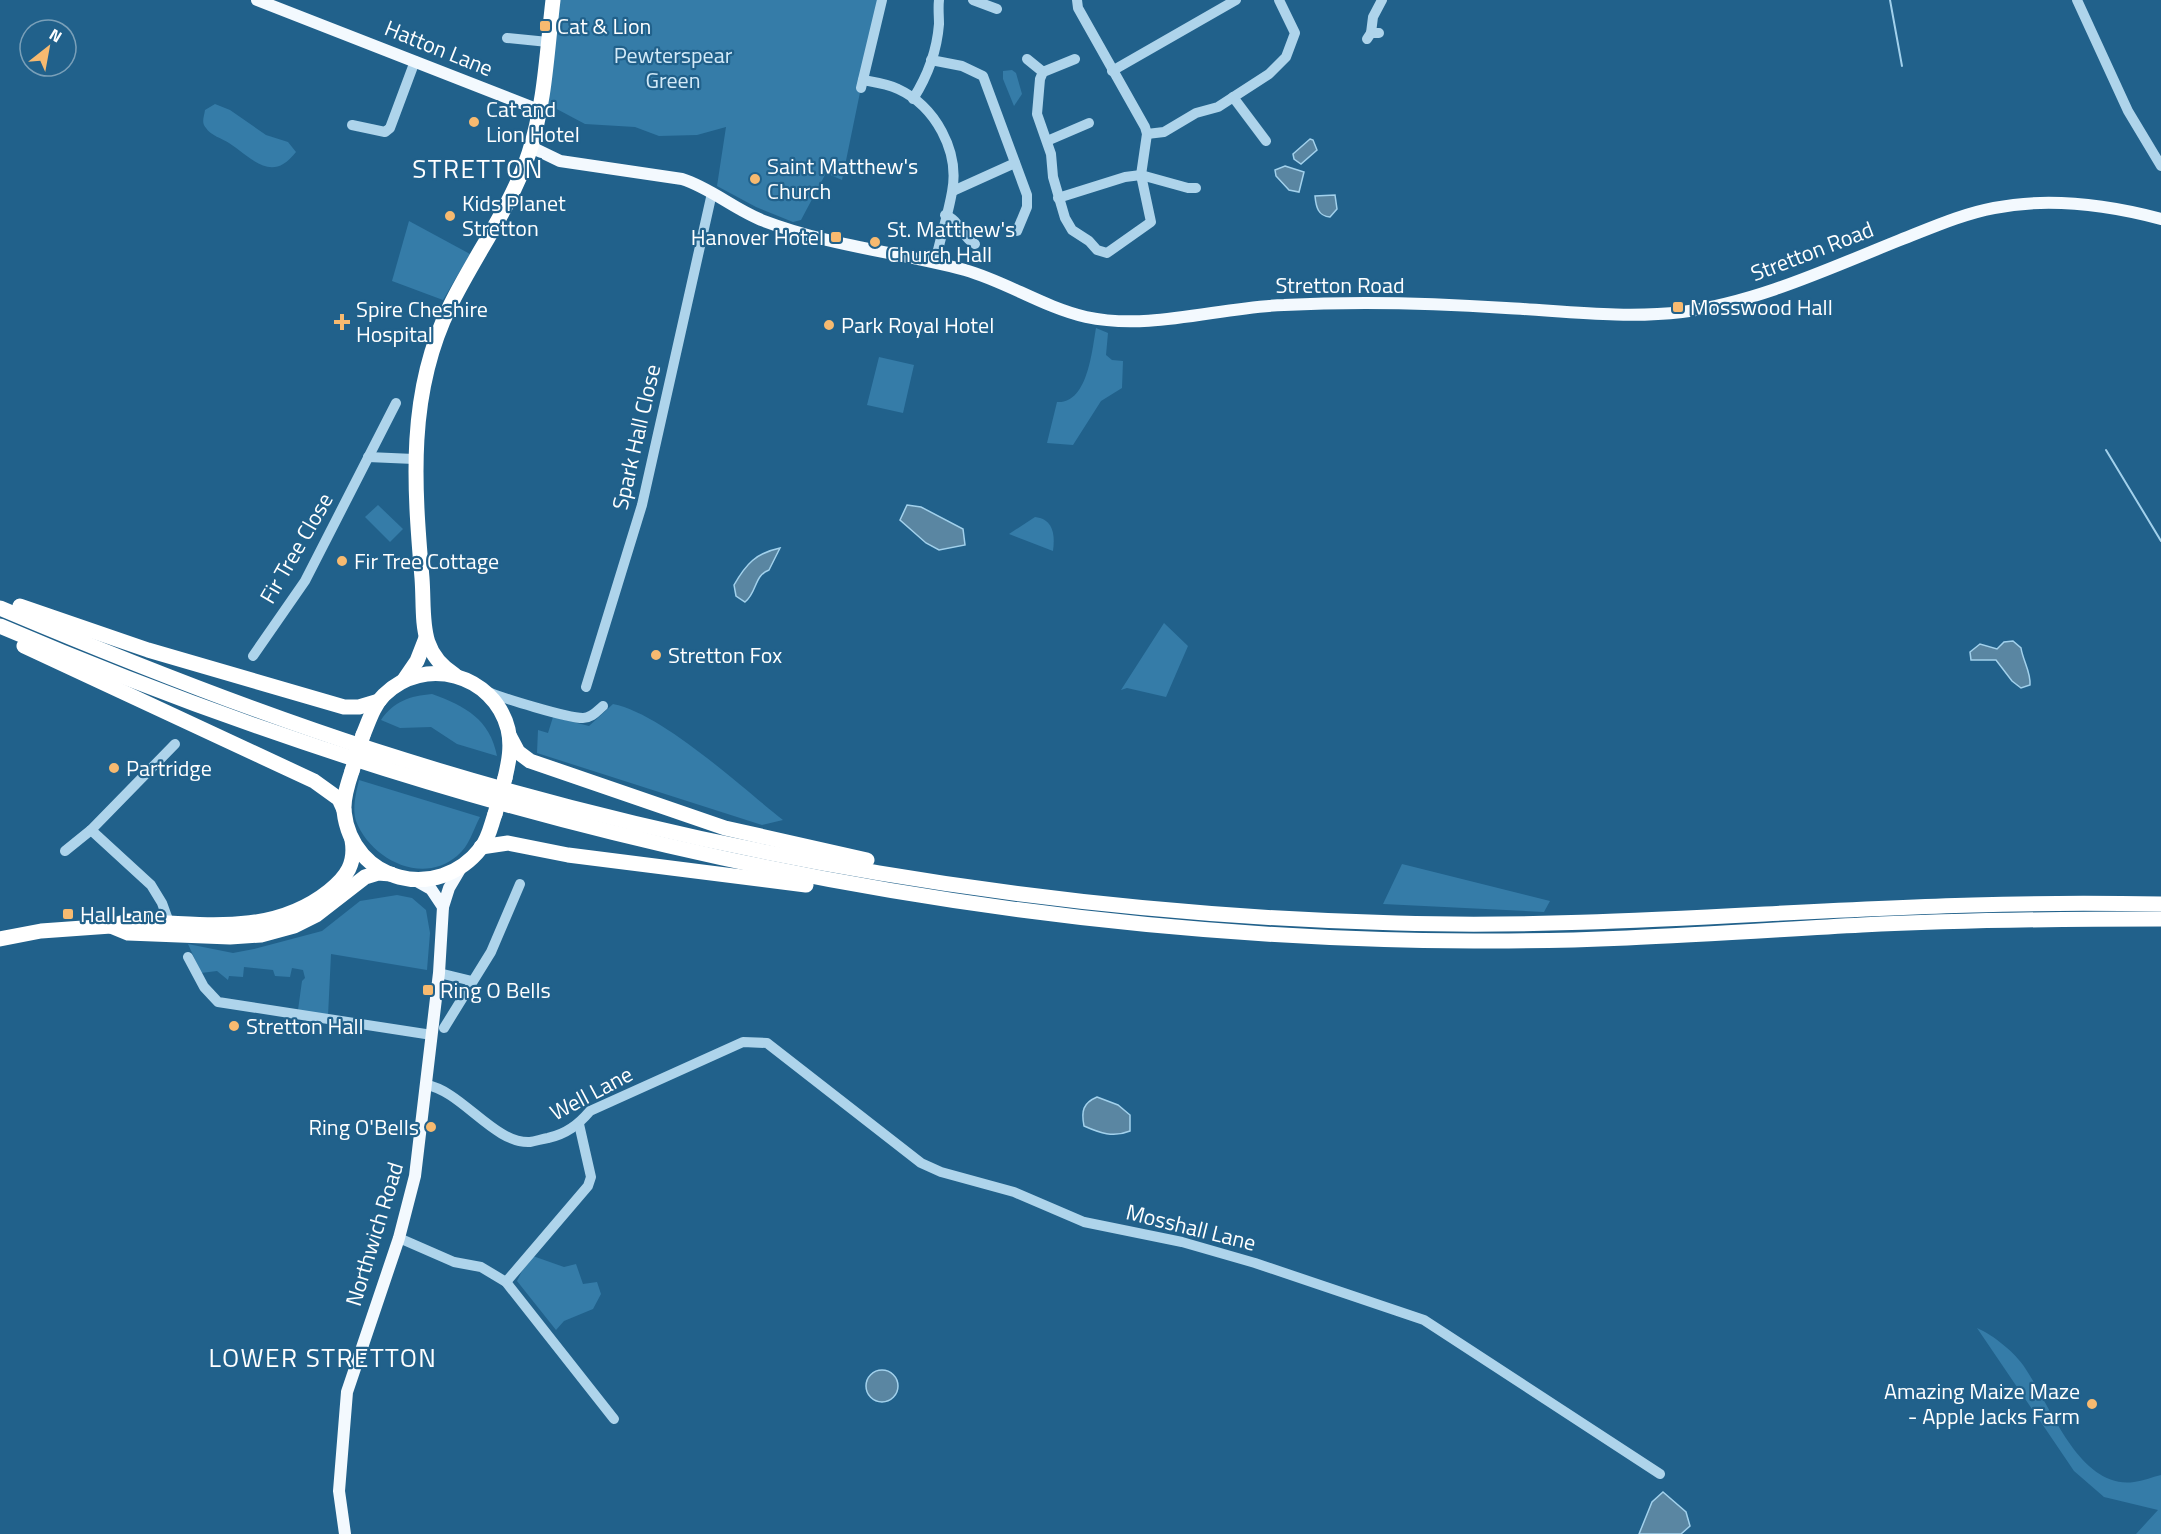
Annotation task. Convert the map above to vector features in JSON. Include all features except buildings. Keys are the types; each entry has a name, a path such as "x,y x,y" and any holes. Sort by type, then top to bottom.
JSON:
{"highway":[{"path":"553,0 539,110 531,147 510,196 449,309 436,340 420,397 414,459 426,638 437,662 455,675 483,689 496,703 505,719 510,737 521,755 535,763 725,828 916,870 972,887"},
{"path":"0,600 148,650 344,707 372,703 404,680 417,662 426,638"},
{"path":"0,608 231,701 374,750 499,787 620,819 783,855 972,887 1204,913 1301,920 1474,925 1665,921 1973,905 2161,904"},
{"path":"0,626 226,717 446,789 568,823 703,855 919,895 1021,910 1209,930 1424,940 1672,936 1977,920 2161,919"},
{"path":"0,633 80,673 314,781 341,804 352,840 353,861 345,876 313,903 292,913 248,924 128,921 111,926 41,931 0,939"},
{"path":"404,680 429,673 455,675"},
{"path":"341,804 372,703"},
{"path":"111,926 128,933 230,938 272,933 316,915 365,877 378,873 415,880 443,877 462,866 481,847 495,814 505,778 510,737"},
{"path":"352,840 370,861 390,874"},
{"path":"481,847 499,843 568,855 740,878 875,894 919,895"}],"main road":[{"name":"Hatton Lane","path":"257,0 539,110"},
{"name":"Stretton Road","path":"531,147 560,161 682,179 755,217 828,242 934,263 982,276 1069,312 1121,321 1283,305 1341,304 1656,314 1717,306 1757,295 1936,225 1996,207 2031,203 2087,205 2161,219"},
{"name":"Northwich Road","path":"345,1534 339,1491 347,1392 399,1238 417,1169 443,907 449,888 462,866"},
{"path":"415,880 431,889 443,907"}],"street":[{"path":"882,0 862,84 898,89 927,110 945,135 951,159 953,191 934,263"},
{"path":"913,99 931,60 939,25 939,0"},
{"path":"973,0 992,5"},
{"path":"1112,71 1236,0"},
{"path":"1147,134 1164,132 1196,113 1218,107 1269,74 1286,57 1295,33 1279,0"},
{"path":"1372,35 1373,17 1382,0"},
{"path":"2077,0 2128,111 2161,166"},
{"path":"1075,59 1043,72 1040,79 1037,114 1039,125 1047,141 1058,198 1068,226 1101,252 1112,252 1151,222 1141,175 1147,134 1078,4"},
{"path":"507,38 548,42"},
{"path":"1027,59 1043,72"},
{"path":"931,60 962,66 983,76 1027,195 1024,216 1017,231"},
{"path":"352,125 380,132 385,132 390,128 415,61"},
{"path":"1233,97 1266,141"},
{"path":"1047,141 1089,123"},
{"path":"953,191 1016,163"},
{"path":"1058,198 1125,177 1141,175 1189,192"},
{"name":"Spark Hall Close","path":"586,687 642,505 712,194"},
{"path":"945,215 956,220 964,236 975,244"},
{"path":"1024,216 1035,221"},
{"name":"Fir Tree Close","path":"253,656 305,581 396,403"},
{"path":"368,457 414,459"},
{"path":"483,689 520,703 581,718 594,714 603,706"},
{"path":"505,719 511,708 520,703"},
{"path":"65,851 92,830 175,744"},
{"path":"92,830 156,891 167,922 176,935"},
{"path":"444,1028 491,952 520,884"},
{"path":"188,957 204,987 218,1002 432,1035"},
{"path":"438,974 472,981"},
{"name":"Mosshall Lane","path":"714,1057 743,1042 766,1042 921,1162 941,1172 1014,1192 1084,1222 1182,1242 1255,1263 1424,1320 1660,1473"},
{"name":"Well Lane","path":"426,1085 439,1089 499,1130 528,1142 558,1135 579,1124 590,1111 714,1057"},
{"path":"506,1282 588,1186 591,1177 579,1124"},
{"path":"399,1238 454,1262 481,1267 506,1282 614,1419"}],"green space":[{"name":"Pewterspear Green","path":"553,0 879,0 842,180 826,173 801,220 793,222 756,207 717,186 726,127 697,135 659,136 635,127 585,124 553,107 539,104"},
{"path":"1012,70 1016,73 1022,94 1014,106 1003,79 1003,71"},
{"path":"215,104 230,110 266,135 288,142 296,152 279,166 263,166 210,133 204,126 205,110"},
{"path":"409,221 470,254 443,300 392,281"},
{"path":"1096,328 1108,333 1106,355 1112,360 1123,361 1122,388 1101,401 1073,445 1047,443 1057,402 1067,400 1076,394 1087,374"},
{"path":"879,357 914,365 903,413 867,405"},
{"path":"378,505 403,529 390,542 365,517"},
{"path":"1035,517 1041,518 1050,525 1054,540 1053,551 1009,534"},
{"path":"1164,623 1188,646 1166,697 1127,688 1121,690"},
{"path":"432,694 465,709 482,723 494,743 497,756 457,744 431,727 400,728 381,720 397,704 417,696"},
{"path":"613,704 633,711 678,736 783,820 762,825 537,753 538,730 548,733 553,717 589,726"},
{"path":"359,780 480,817 465,847 457,856 443,865 413,868 398,864 373,846 356,821 354,806"},
{"path":"1402,864 1550,901 1544,912 1383,904"},
{"path":"397,895 412,898 426,910 430,933 427,970 331,954 328,1016 298,1010 302,981 305,978 303,970 292,968 290,977 275,976 273,970 244,967 243,977 229,976 228,980 217,971 201,973 188,944 233,953 254,949 322,931 360,901"},
{"path":"530,1255 564,1267 576,1264 583,1284 597,1282 601,1294 593,1309 564,1321 556,1330 517,1281"},
{"path":"1977,1328 1996,1339 2019,1360 2067,1440 2081,1458 2097,1472 2114,1481 2134,1482 2161,1475 2161,1534 2136,1534 2158,1510 2104,1497 2074,1471"}],"shaded area":[{"path":"1310,139 1313,140 1317,150 1301,164 1294,159 1293,154"},
{"path":"1285,166 1304,172 1299,192 1289,190 1276,176 1275,170"},
{"path":"1335,195 1337,209 1330,217 1320,213 1315,196"},
{"path":"907,505 921,507 963,529 965,545 939,550 926,543 900,520"},
{"path":"780,548 769,570 764,572 758,580 749,598 745,602 736,596 734,585 752,560"},
{"path":"2013,641 2021,648 2029,676 2030,685 2021,688 2012,681 1996,660 1971,660 1970,652 1980,644 1997,649 2004,642"},
{"path":"1097,1097 1118,1105 1130,1115 1130,1131 1107,1134 1084,1126 1084,1108"},
{"path":"882,1370 893,1375 898,1386 893,1397 882,1402 871,1397 866,1386 871,1375"},
{"path":"1663,1492 1686,1512 1690,1526 1681,1534 1639,1534 1652,1502"}],"waterway":[{"path":"1890,0 1902,66"},
{"path":"2106,450 2161,541"}],"place":[{"name":"Cat & Lion","path":"545,26"},
{"name":"Cat and Lion Hotel","path":"474,122"},
{"name":"Saint Matthew's Church","path":"755,179"},
{"name":"Kids Planet Stretton","path":"450,216"},
{"name":"Hanover Hotel","path":"836,237"},
{"name":"St. Matthew's Church Hall","path":"875,242"},
{"name":"Mosswood Hall","path":"1678,307"},
{"name":"Spire Cheshire Hospital","path":"342,322"},
{"name":"Park Royal Hotel","path":"829,325"},
{"name":"Fir Tree Cottage","path":"342,561"},
{"name":"Stretton Fox","path":"656,655"},
{"name":"Partridge","path":"114,768"},
{"name":"Hall Lane","path":"68,914"},
{"name":"Ring O Bells","path":"428,990"},
{"name":"Stretton Hall","path":"234,1026"},
{"name":"Ring O'Bells","path":"431,1127"},
{"name":"Amazing Maize Maze - Apple Jacks Farm","path":"2092,1404"}],"district":[{"name":"STRETTON","path":"478,169"},
{"name":"LOWER STRETTON","path":"323,1358"}]}
